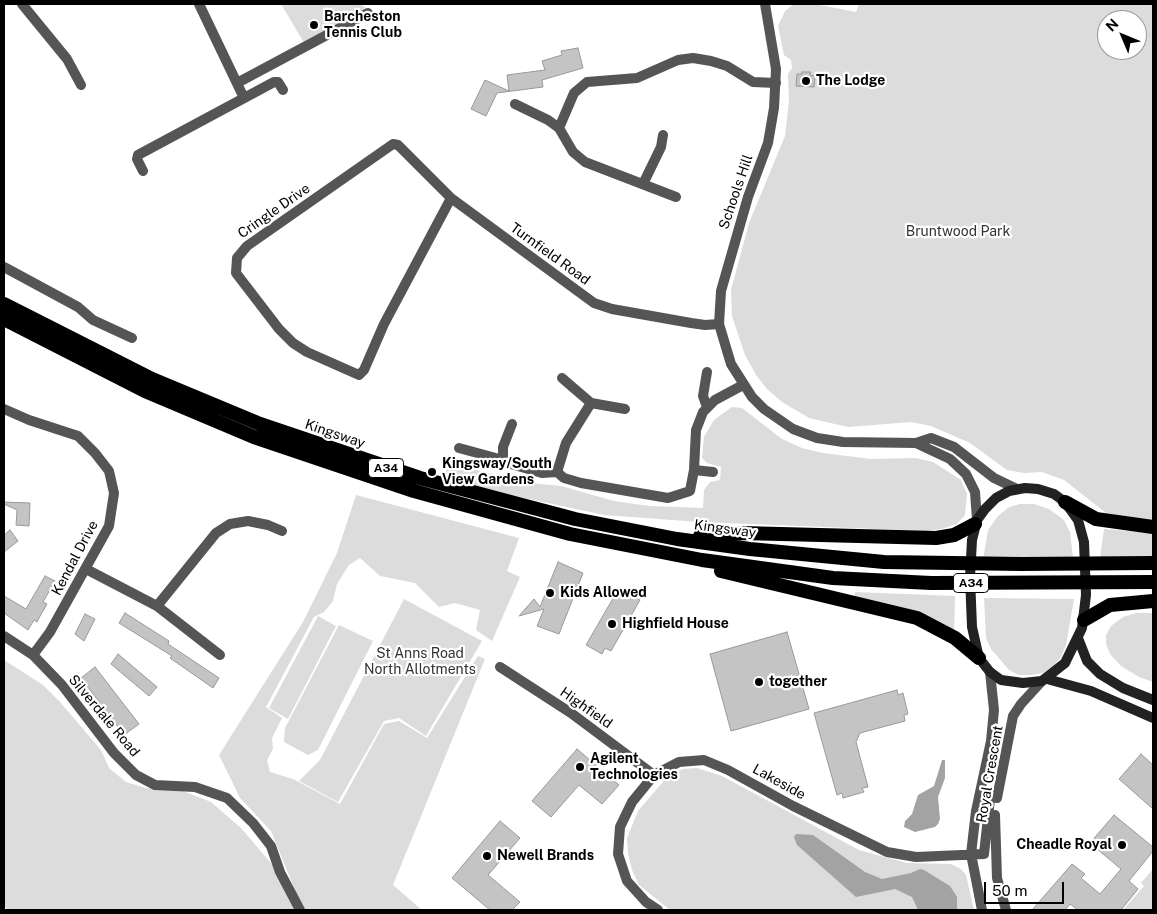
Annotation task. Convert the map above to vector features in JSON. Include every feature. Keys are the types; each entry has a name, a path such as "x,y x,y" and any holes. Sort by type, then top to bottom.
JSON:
{"highway":[{"name":"Kingsway","path":"4,304 111,359 205,402 339,452 420,478 575,519 677,539 794,554 934,564 1153,563"},
{"name":"A34","path":"4,319 145,390 254,437 414,491 570,534 671,555 789,573 904,582 1153,582"},
{"path":"1065,502 1103,521 1153,526"},
{"path":"677,539 742,533 936,538 954,535 976,522"},
{"path":"671,555 737,575 917,618 955,638 979,658"},
{"path":"1084,620 1110,605 1153,601"}],"main road":[{"path":"1045,680 1065,663 1078,638 1084,620 1086,556 1082,529 1065,502 1046,491 1032,488 1017,489 996,498 976,522 971,558 970,596 973,634 979,658 990,672 1009,682 1045,680 1075,685 1153,718"},
{"path":"1078,638 1082,652 1095,669 1123,688 1153,700"}],"street":[{"path":"22,4 67,59 81,86"},
{"path":"199,4 244,98"},
{"name":"Schools Hill","path":"765,4 776,69 774,108 768,143 727,264 721,291 719,324 726,354 743,385 764,409 782,422 817,438 843,442 916,443 931,438 942,441 964,453 994,478 1017,489"},
{"path":"237,83 368,13"},
{"path":"559,128 574,93 587,82 637,78 678,60 693,58 711,61 727,66 753,82 776,83"},
{"path":"143,171 136,159 138,155 274,82 278,82 283,90"},
{"path":"515,104 541,116 559,128 573,152 585,162 676,197"},
{"path":"644,184 661,147 663,135"},
{"name":"Turnfield Road","path":"393,144 398,145 451,198 602,307 705,325 719,324"},
{"name":"Cringle Drive","path":"393,144 239,254 235,265 236,273 287,337 306,352 359,375 364,370 384,324 451,198"},
{"path":"4,267 78,307 93,320 132,338"},
{"path":"707,372 703,396 707,407"},
{"path":"562,378 590,403 625,409"},
{"path":"459,448 542,473 557,472 564,478 581,483 668,498 690,491 694,470 696,430 707,407 715,400 743,385"},
{"path":"557,472 566,443 590,403"},
{"name":"Kendal Drive","path":"4,409 29,420 78,436 109,471 114,493 109,526 50,632 33,655"},
{"path":"503,460 503,447 512,424"},
{"name":"Schools Hill","path":"916,443 950,459 966,474 975,492 976,522"},
{"path":"694,470 713,472"},
{"path":"158,606 216,533 230,524 248,521 268,525 282,532"},
{"path":"86,569 158,606 220,655"},
{"name":"Silverdale Road","path":"4,636 33,655 62,685 114,752 136,775 155,785 195,787 227,798 253,823 271,846 280,872 300,910"},
{"name":"Highfield","path":"502,669 571,713 654,775"},
{"name":"Royal Crescent","path":"982,910 971,854 976,811 991,740 994,710 990,672"},
{"name":"Royal Crescent","path":"1006,910 997,878 994,832 998,793 1014,716 1021,704 1045,680"},
{"name":"Lakeside","path":"658,910 646,902 627,881 618,854 620,827 632,802 654,775 679,762 704,760 728,770 886,852 916,857 971,854"},
{"path":"971,854 984,854 990,799 998,793"}],"green space":[{"name":"Barcheston Tennis Club","path":"281,4 360,4 366,8 303,41"},
{"name":"Bruntwood Park","path":"794,4 814,4 856,12 859,4 1153,4 1153,521 1106,513 1064,480 1042,472 1024,473 1007,470 970,443 931,426 911,422 848,427 809,418 782,402 767,389 756,375 745,355 732,316 731,290 749,223 785,136 789,101 788,74 792,68 791,60 784,55 778,26 785,11"},
{"path":"732,407 742,408 782,439 802,448 823,453 871,459 916,458 933,462 961,480 967,494 965,515 957,524 927,531 699,522 604,515 483,489 445,475 449,463 529,483 561,486 614,501 649,506 703,508 704,490 710,482 720,480 721,467 707,463 702,458 704,437 714,420"},
{"path":"356,495 519,538 507,571 520,577 492,641 476,630 480,610 455,603 439,607 415,583 380,576 360,558 349,565 337,584 333,601 324,612 314,617 266,707 282,718 272,738 273,749 267,760 270,772 293,779 340,804 384,724 399,721 427,738 478,656 485,659 393,885 422,910 303,910 271,831 240,798 219,755 303,622 337,553"},
{"path":"1020,504 1034,504 1049,509 1064,520 1070,532 1073,558 983,560 988,530 998,516 1009,507"},
{"path":"1104,529 1153,533 1153,558 1100,558"},
{"path":"855,592 955,596 954,631 854,597"},
{"path":"984,598 1074,599 1066,645 1061,657 1043,673 1019,675 1009,670 991,649 986,638"},
{"name":"St Anns Road North Allotments","path":"404,599 482,641 426,736 399,718 384,721 338,802 299,781 320,760"},
{"path":"1137,613 1153,613 1153,682 1139,677 1121,666 1110,654 1106,644 1106,635 1111,626 1123,617"},
{"name":"St Anns Road North Allotments","path":"318,616 336,626 288,719 269,708"},
{"name":"St Anns Road North Allotments","path":"339,625 373,641 318,750 308,755 284,742 285,728"},
{"path":"4,660 43,685 60,702 101,750 109,768 126,782 146,788 183,791 211,802 241,828 270,862 290,891 299,910 8,910 4,906"},
{"path":"697,768 722,776 859,850 907,863 951,864 961,869 966,875 974,910 670,910 639,885 632,870 627,838 638,811 668,776 683,769"},
{"path":"1153,869 1153,910 1123,910 1144,886 1141,883"}],"shaded area":[{"path":"942,760 945,760 945,778 938,797 940,819 938,824 935,827 915,832 904,827 905,821 912,814 918,795 934,786"},
{"path":"796,834 813,835 865,872 882,879 911,873 920,869 924,870 950,886 957,897 957,910 918,910 912,897 895,889 856,897 797,845 794,837"}],"building":[{"path":"578,48 583,68 542,80 543,87 497,93 486,116 471,109 485,80 509,91 507,75 545,70 542,61 562,55 561,51"},
{"name":"The Lodge","path":"802,72 811,72 810,75 815,76 814,87 796,86 797,74 802,74"},
{"path":"4,502 30,503 29,526 16,525 17,510 4,504"},
{"path":"10,530 18,541 4,552 4,535"},
{"path":"558,562 583,573 559,634 537,626 544,609 519,616 534,599 540,607"},
{"path":"45,576 55,581 43,602 47,604 37,622 34,620 28,630 4,613 4,596 26,609"},
{"name":"Highfield House","path":"619,588 640,600 611,651 605,648 602,654 586,645"},
{"path":"125,613 169,641 168,644 219,678 213,688 170,658 172,656 119,623"},
{"path":"85,614 95,619 84,641 75,634"},
{"name":"together","path":"787,632 809,709 731,731 710,654"},
{"path":"118,654 157,687 149,696 111,664"},
{"path":"95,667 139,724 124,735 81,678"},
{"path":"897,690 898,695 903,693 908,714 904,715 905,721 860,733 856,742 868,787 862,788 864,792 843,798 842,793 837,795 814,713"},
{"name":"Agilent Technologies","path":"577,749 619,785 602,804 579,785 551,817 532,801"},
{"path":"1141,754 1153,765 1153,809 1119,779"},
{"path":"1114,815 1153,847 1153,851 1129,881 1138,889 1121,910 1078,910 1070,904 1065,910 1032,910 1072,864 1085,874 1081,878 1100,894 1121,869 1090,843"},
{"name":"Newell Brands","path":"500,821 520,838 488,875 520,902 512,910 490,910 452,878"}],"place":[{"name":"Barcheston Tennis Club","path":"314,25"},
{"name":"The Lodge","path":"806,81"},
{"name":"Kingsway/South View Gardens","path":"432,472"},
{"name":"Kids Allowed","path":"550,593"},
{"name":"Highfield House","path":"612,624"},
{"name":"together","path":"759,682"},
{"name":"Agilent Technologies","path":"580,767"},
{"name":"Cheadle Royal","path":"1122,845"},
{"name":"Newell Brands","path":"487,856"}]}
